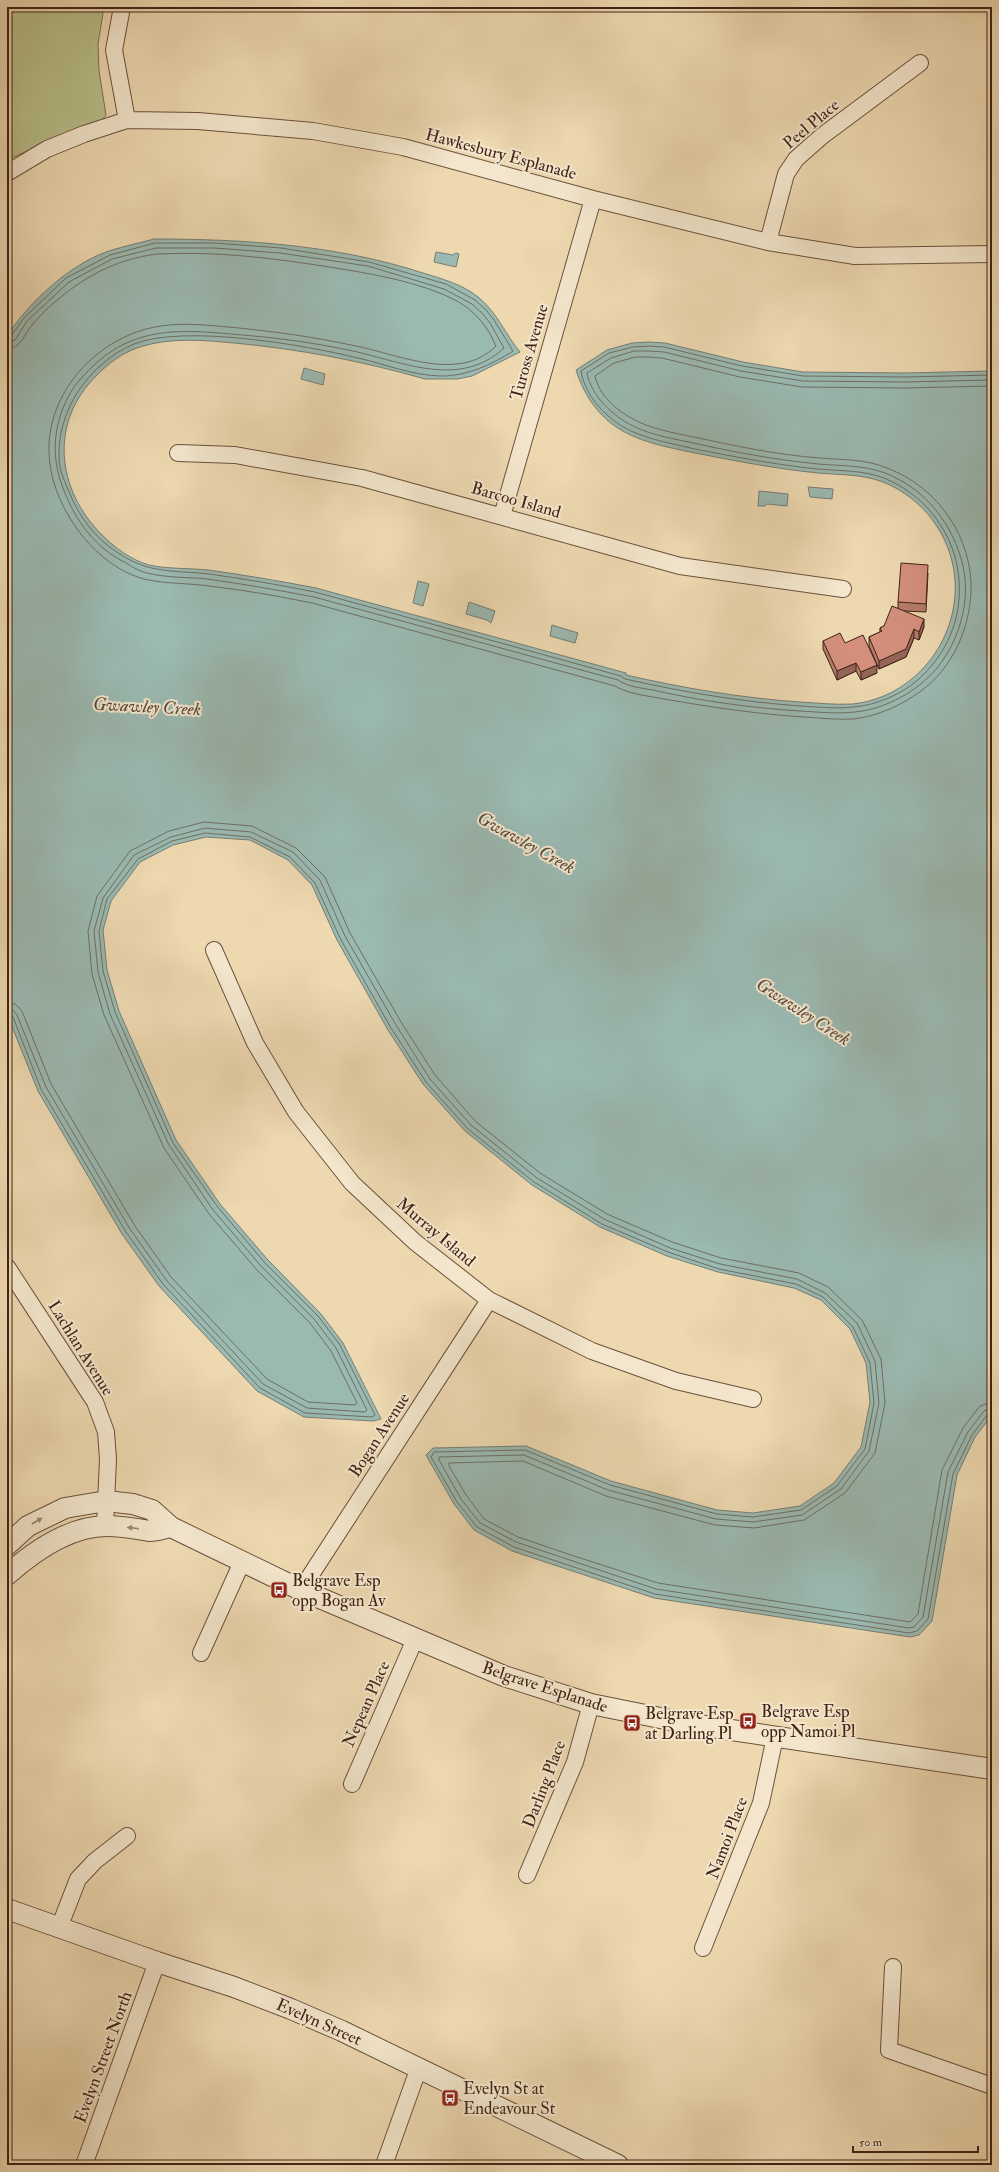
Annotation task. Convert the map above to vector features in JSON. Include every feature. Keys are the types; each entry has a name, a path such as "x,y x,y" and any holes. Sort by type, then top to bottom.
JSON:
{"street":[{"path":"122,7 114,50 127,120"},
{"name":"Peel Place","path":"768,242 786,174 796,158 822,136 920,63"},
{"name":"Hawkesbury Esplanade","path":"7,173 47,149 84,134 127,120 198,122 313,131 362,138 417,151 593,198 768,242 855,256 992,254"},
{"name":"Tuross Avenue","path":"502,516 593,198"},
{"name":"Barcoo Island","path":"178,453 235,455 301,465 362,478 680,566 843,589"},
{"name":"Murray Island","path":"214,950 255,1043 296,1112 352,1183 415,1242 489,1300 592,1351 676,1381 753,1399"},
{"name":"Lachlan Avenue","path":"7,1267 95,1402 106,1432 108,1459 105,1526"},
{"name":"Bogan Avenue","path":"301,1590 489,1300"},
{"name":"Belgrave Esplanade","path":"7,1546 28,1526 45,1516 76,1505 106,1501 133,1504 152,1510 171,1527 301,1590 504,1676 591,1704 685,1723 992,1769"},
{"path":"7,1575 21,1563 52,1542 75,1532 105,1526 132,1527 151,1531 171,1527"},
{"path":"201,1653 242,1562"},
{"name":"Nepean Place","path":"352,1784 415,1639"},
{"name":"Darling Place","path":"528,1876 574,1762 591,1704"},
{"name":"Namoi Place","path":"703,1948 761,1803 775,1737"},
{"path":"59,1928 78,1879 94,1861 127,1836"},
{"name":"Evelyn Street","path":"7,1909 157,1962 234,1987 291,2009 342,2031 418,2070 618,2165"},
{"name":"Evelyn Street North","path":"84,2165 157,1962"},
{"path":"893,1968 889,2050 992,2086"},
{"path":"384,2165 418,2070"}],"green space":[{"path":"7,7 104,7 98,44 99,71 106,115 102,120 63,135 7,160"}],"water":[{"name":"Gwawley Creek","path":"154,239 256,242 324,250 357,256 423,273 459,285 472,292 485,303 496,316 520,352 472,376 457,379 425,379 330,356 234,343 185,340 161,342 131,350 106,367 82,393 71,413 65,434 64,455 68,477 75,497 87,517 102,535 123,553 149,565 208,570 316,588 626,673 626,675 712,692 778,700 826,704 853,704 875,699 896,690 914,678 929,662 941,644 949,624 954,602 955,580 953,564 948,548 933,520 923,508 897,489 875,479 772,467 695,453 641,440 621,430 600,413 582,386 576,370 607,350 632,343 649,342 665,343 743,362 803,372 905,373 992,371 992,1415 975,1437 957,1475 932,1621 919,1635 910,1637 654,1598 512,1551 474,1530 454,1504 426,1455 433,1448 526,1446 611,1481 717,1510 753,1513 800,1506 834,1483 861,1447 870,1402 866,1363 850,1329 821,1300 794,1288 718,1272 667,1256 600,1227 532,1185 465,1131 423,1084 388,1030 337,940 312,885 288,860 250,840 206,837 173,845 140,862 111,901 103,930 107,970 119,1011 176,1140 220,1204 268,1260 321,1314 343,1343 381,1419 373,1421 304,1417 257,1391 159,1286 122,1234 38,1091 7,1014 7,336 16,323 39,298 65,275 80,265 109,251"},
{"path":"436,252 453,255 456,253 459,254 456,267 434,262"},
{"path":"304,368 325,374 323,385 301,379"},
{"path":"808,487 833,489 832,499 810,497"},
{"path":"759,491 788,494 787,506 767,504 765,506 758,506"},
{"path":"418,581 429,584 423,606 413,603"},
{"path":"469,602 495,611 491,623 487,620 466,614"},
{"path":"552,625 578,633 575,643 550,636"}],"building":[{"path":"901,563 928,565 926,604 898,602"},
{"path":"892,606 924,619 919,632 914,629 906,649 879,661 869,637 882,631 880,628 884,626"},
{"path":"840,633 845,643 863,635 877,665 861,672 856,663 837,671 823,641"}],"place":[{"name":"Belgrave Esp opp Bogan Av","path":"279,1590"},
{"name":"Belgrave Esp opp Namoi Pl","path":"748,1721"},
{"name":"Belgrave Esp at Darling Pl","path":"632,1723"},
{"name":"Evelyn St at Endeavour St","path":"450,2098"}]}
